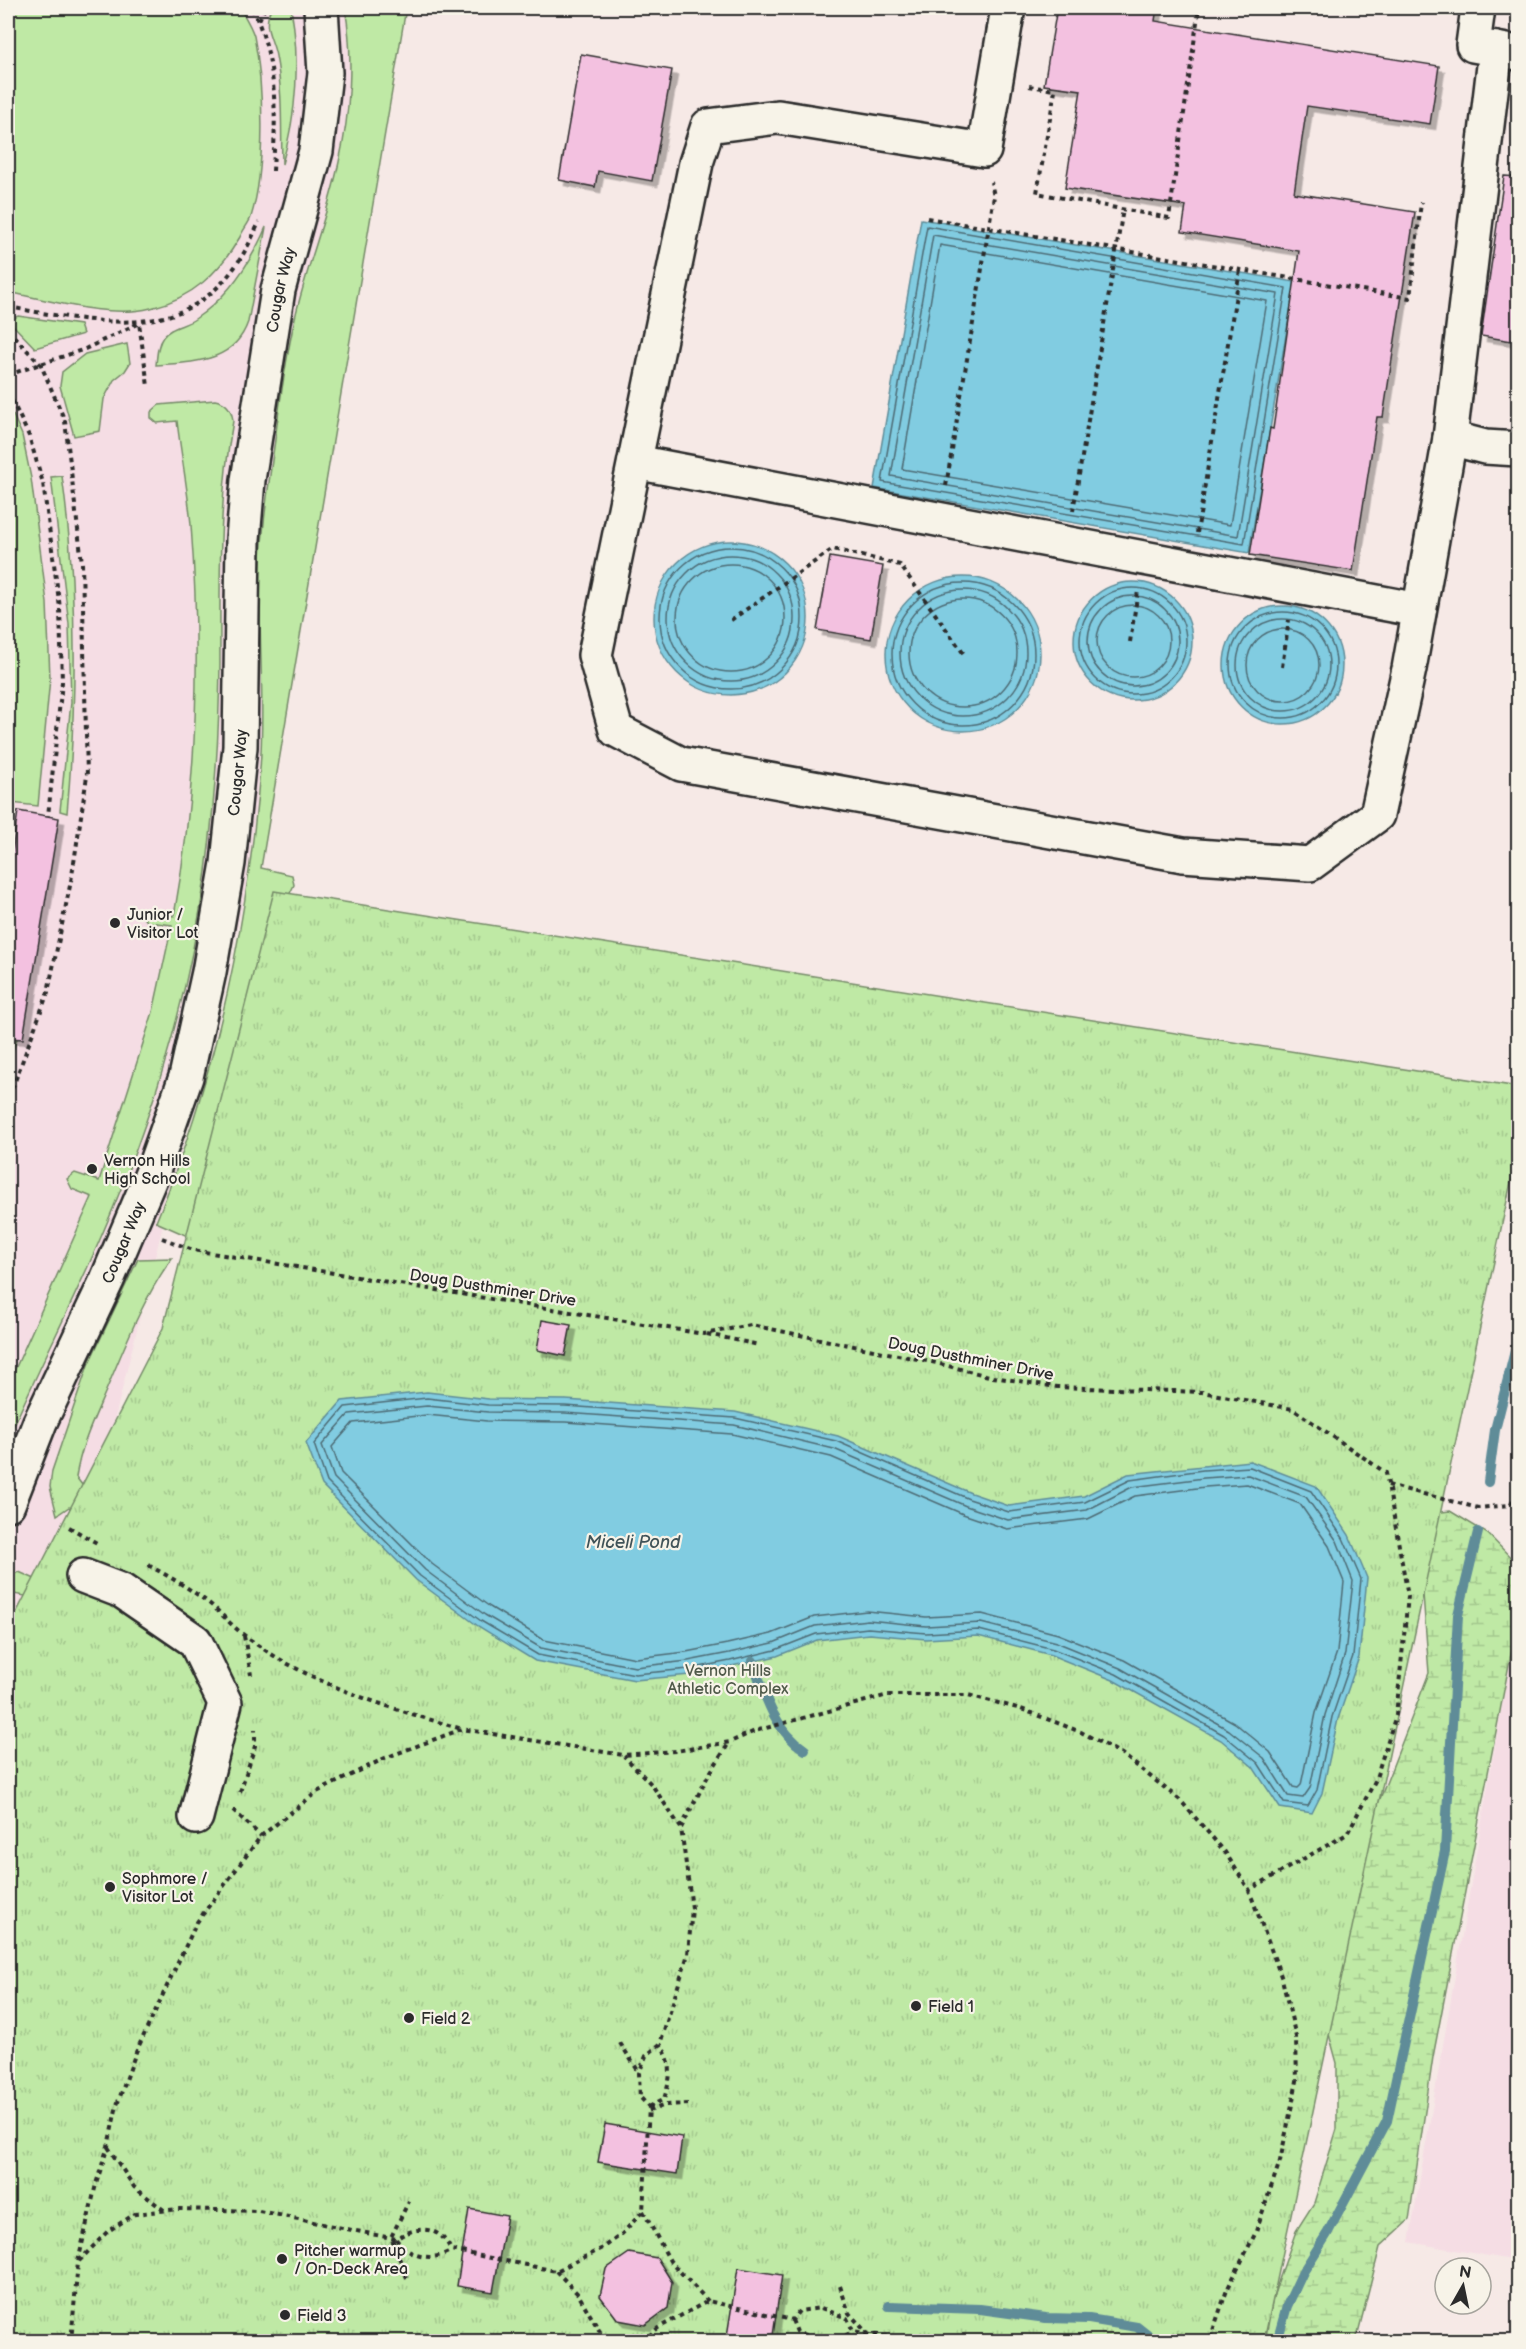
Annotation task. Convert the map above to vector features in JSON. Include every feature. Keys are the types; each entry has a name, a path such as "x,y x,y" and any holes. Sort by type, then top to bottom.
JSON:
{"street":[{"name":"Cougar Way","path":"8,1504 40,1422 131,1227 186,1077 209,972 228,863 240,747 243,539 248,480 278,290 316,151 326,73 321,8"},
{"path":"1008,8 984,150 778,117 708,126 696,163 595,655 616,730 681,764 1183,855 1310,864 1377,815 1419,610 1450,438 1507,51 1473,45 1479,8"},
{"path":"1450,438 1485,447 1518,449"},
{"path":"634,462 1419,610"},
{"path":"83,1576 122,1590 195,1641 225,1702 196,1817"}],"path":[{"path":"252,8 259,21 273,68 275,128 273,174"},
{"path":"259,21 265,8"},
{"path":"995,80 1055,90 1037,194 1169,218 1199,8"},
{"path":"938,519 994,196 984,150"},
{"path":"927,218 1410,298 1421,202"},
{"path":"1068,543 1123,209"},
{"path":"8,375 85,349 139,323 180,314 223,282 249,246 262,214"},
{"path":"1191,567 1240,270"},
{"path":"8,307 88,321 139,323"},
{"path":"139,323 148,386"},
{"path":"8,330 41,365 65,421 79,528 87,680 87,776 72,876 48,992 8,1100"},
{"path":"8,392 29,436 43,483 60,608 62,682 48,816"},
{"path":"730,620 832,549 900,565 964,654"},
{"path":"1130,642 1143,558"},
{"path":"1282,667 1294,586"},
{"name":"Doug Dusthminer Drive","path":"131,1227 194,1250 704,1334 751,1325 1036,1384 1057,1387 1202,1392 1293,1409 1386,1473 1408,1596 1396,1715 1375,1781 1347,1834 1249,1890"},
{"path":"704,1334 759,1345"},
{"path":"1389,1485 1478,1508 1510,1505 1518,1492"},
{"path":"69,1527 104,1547"},
{"path":"144,1563 180,1583 211,1605 244,1636 296,1668 340,1689 398,1710 462,1729 623,1755 729,1742 755,1731 888,1695 968,1695 1021,1709 1081,1731 1122,1754 1180,1800 1226,1852 1249,1890 1282,1979 1296,2037 1297,2081 1280,2161 1255,2234 1227,2290 1209,2342"},
{"path":"71,2342 78,2262 117,2105 136,2052 197,1922 261,1836 316,1792 385,1758 462,1729"},
{"path":"681,1827 702,1785 729,1742"},
{"path":"623,1755 652,1785 681,1827 692,1908 688,1954 660,2044 646,2056 639,2073 640,2097 649,2109 643,2211 670,2261 708,2301 792,2320"},
{"path":"620,2043 639,2073"},
{"path":"649,2109 664,2099 672,2075 669,2057 660,2044"},
{"path":"649,2109 675,2103 688,2104"},
{"path":"108,2146 134,2187 165,2211"},
{"path":"407,2278 393,2238 409,2201"},
{"path":"78,2262 108,2231 135,2214 165,2211 259,2211 393,2238 403,2250 421,2256 442,2257 452,2250 556,2271 578,2294 606,2342"},
{"path":"556,2271 603,2248 622,2234 643,2211"},
{"path":"393,2238 408,2230 426,2228 446,2239 452,2250"},
{"path":"840,2286 849,2313 867,2333"},
{"path":"642,2342 658,2328 708,2301"},
{"path":"792,2320 799,2311 821,2308 847,2318 853,2331"},
{"path":"792,2320 797,2332 817,2340 843,2338 853,2331 916,2342"},
{"path":"853,2342 867,2333"}],"shaded area":[{"name":"Vernon Hills High School","path":"8,8 403,8 262,827 92,1510 8,2342"},
{"path":"1518,1612 1518,2261 1409,2242"}],"green space":[{"path":"8,8 240,8 254,36 260,79 262,127 256,197 250,219 232,250 213,273 192,291 166,304 135,311 98,310 8,292"},
{"path":"271,8 291,8 296,47 294,106 282,164 280,83 267,21"},
{"path":"345,8 406,8 261,868 292,875 294,885 282,910 192,1238 156,1222 177,1168 212,1056 226,1000 247,885 260,769 262,702 260,589 265,515 281,394 292,333 343,144 350,85 348,26"},
{"path":"266,227 248,322 242,335 233,346 211,358 156,365 158,347 163,337 195,319 218,300 246,266"},
{"path":"18,316 80,325 83,334 35,348 11,323 11,319"},
{"path":"127,344 130,363 125,371 114,380 104,399 100,431 74,436 60,386 62,372 85,354"},
{"path":"215,400 228,407 233,421 222,512 218,742 214,794 206,871 190,965 166,1057 137,1148 90,1262 8,1439 8,1385 92,1197 72,1189 67,1179 75,1173 99,1181 153,1012 172,925 148,922 142,916 147,912 174,916 188,819 195,721 194,574 190,512 177,421 157,423 151,418 151,412 159,405"},
{"path":"8,404 22,435 31,478 47,603 50,678 38,806 11,803 8,822 8,746 12,717 8,715"},
{"path":"62,476 71,560 74,644 73,729 67,813 60,811 71,702 69,624 51,477"},
{"name":"Vernon Hills Athletic Complex","path":"274,891 1518,1087 1518,1149 1264,2341 8,2342 8,1629 163,1328"},
{"path":"8,996 13,998 17,1039 8,1065"},
{"path":"172,1258 136,1320 85,1442 76,1477 89,1494 80,1520 69,1507 57,1515 50,1487 52,1471 88,1365 138,1259"},
{"path":"1450,1511 1488,1534 1518,1565 1518,1618 1433,2057 1409,2220 1380,2247 1356,2341 1265,2342 1273,2297 1296,2231 1314,2203 1337,2129 1337,2063 1319,1998 1364,1840 1429,1673 1417,1515"},
{"path":"19,1572 44,1583 37,1598 14,1594 8,1619 8,1576"}],"water":[{"path":"921,219 1295,282 1249,553 874,488"},
{"path":"731,541 760,547 774,554 785,564 795,575 802,589 808,618 802,647 795,661 785,672 774,682 760,689 731,695 702,689 688,682 677,672 667,661 660,647 654,618 660,589 667,575 677,564 688,554 702,547"},
{"path":"963,577 992,583 1006,590 1017,600 1027,611 1034,625 1040,654 1034,683 1027,697 1017,708 1006,718 992,725 963,731 934,725 920,718 909,708 899,697 892,683 886,654 892,625 899,611 909,600 920,590 934,583"},
{"path":"1133,582 1156,586 1175,599 1188,618 1192,641 1188,664 1175,683 1156,696 1133,700 1110,696 1091,683 1078,664 1074,641 1078,618 1091,599 1110,586"},
{"path":"1283,606 1306,610 1325,623 1338,642 1342,665 1338,688 1325,707 1306,720 1283,724 1260,720 1241,707 1228,688 1224,665 1228,642 1241,623 1260,610"},
{"name":"Miceli Pond","path":"427,1392 489,1399 566,1400 735,1412 838,1436 971,1493 1009,1506 1084,1496 1128,1474 1250,1461 1316,1486 1349,1535 1367,1578 1359,1657 1338,1719 1322,1793 1312,1813 1280,1808 1253,1767 1221,1740 1113,1680 1051,1655 978,1636 926,1639 869,1634 817,1640 777,1656 732,1666 690,1675 635,1680 535,1661 478,1626 416,1580 322,1485 306,1443 342,1401"}],"building":[{"path":"1057,8 1157,8 1155,21 1439,66 1430,124 1307,106 1294,193 1415,212 1383,417 1377,417 1353,571 1250,555 1270,428 1273,429 1299,251 1182,232 1186,206 1065,188 1081,90 1044,85"},
{"path":"581,54 672,70 652,181 598,171 595,187 559,180"},
{"path":"1504,176 1518,177 1518,342 1481,336"},
{"path":"830,557 883,566 871,639 817,630"},
{"path":"18,811 59,818 23,1039 8,1038 8,881"},
{"path":"542,1320 571,1325 565,1356 537,1350"},
{"path":"605,2124 682,2137 677,2174 598,2162"},
{"path":"469,2209 507,2216 493,2292 457,2286"},
{"path":"629,2253 657,2258 672,2282 668,2308 645,2325 618,2320 600,2296 606,2269"},
{"path":"738,2268 782,2275 772,2342 726,2342"}],"waterway":[{"path":"1488,1482 1495,1430 1518,1339"},
{"path":"1277,2342 1287,2306 1303,2272 1327,2234 1387,2121 1445,1851 1458,1615 1478,1532"},
{"path":"753,1661 766,1698 778,1722 794,1742 805,1750"},
{"path":"889,2306 980,2309 1046,2318 1089,2319 1137,2327 1156,2342"}],"place":[{"name":"Junior / Visitor Lot","path":"115,923"},
{"name":"Vernon Hills High School","path":"92,1169"},
{"name":"Sophmore / Visitor Lot","path":"110,1887"},
{"name":"Field 1","path":"916,2006"},
{"name":"Field 2","path":"409,2018"},
{"name":"Pitcher warmup / On-Deck Area","path":"282,2259"},
{"name":"Field 3","path":"285,2315"}]}
